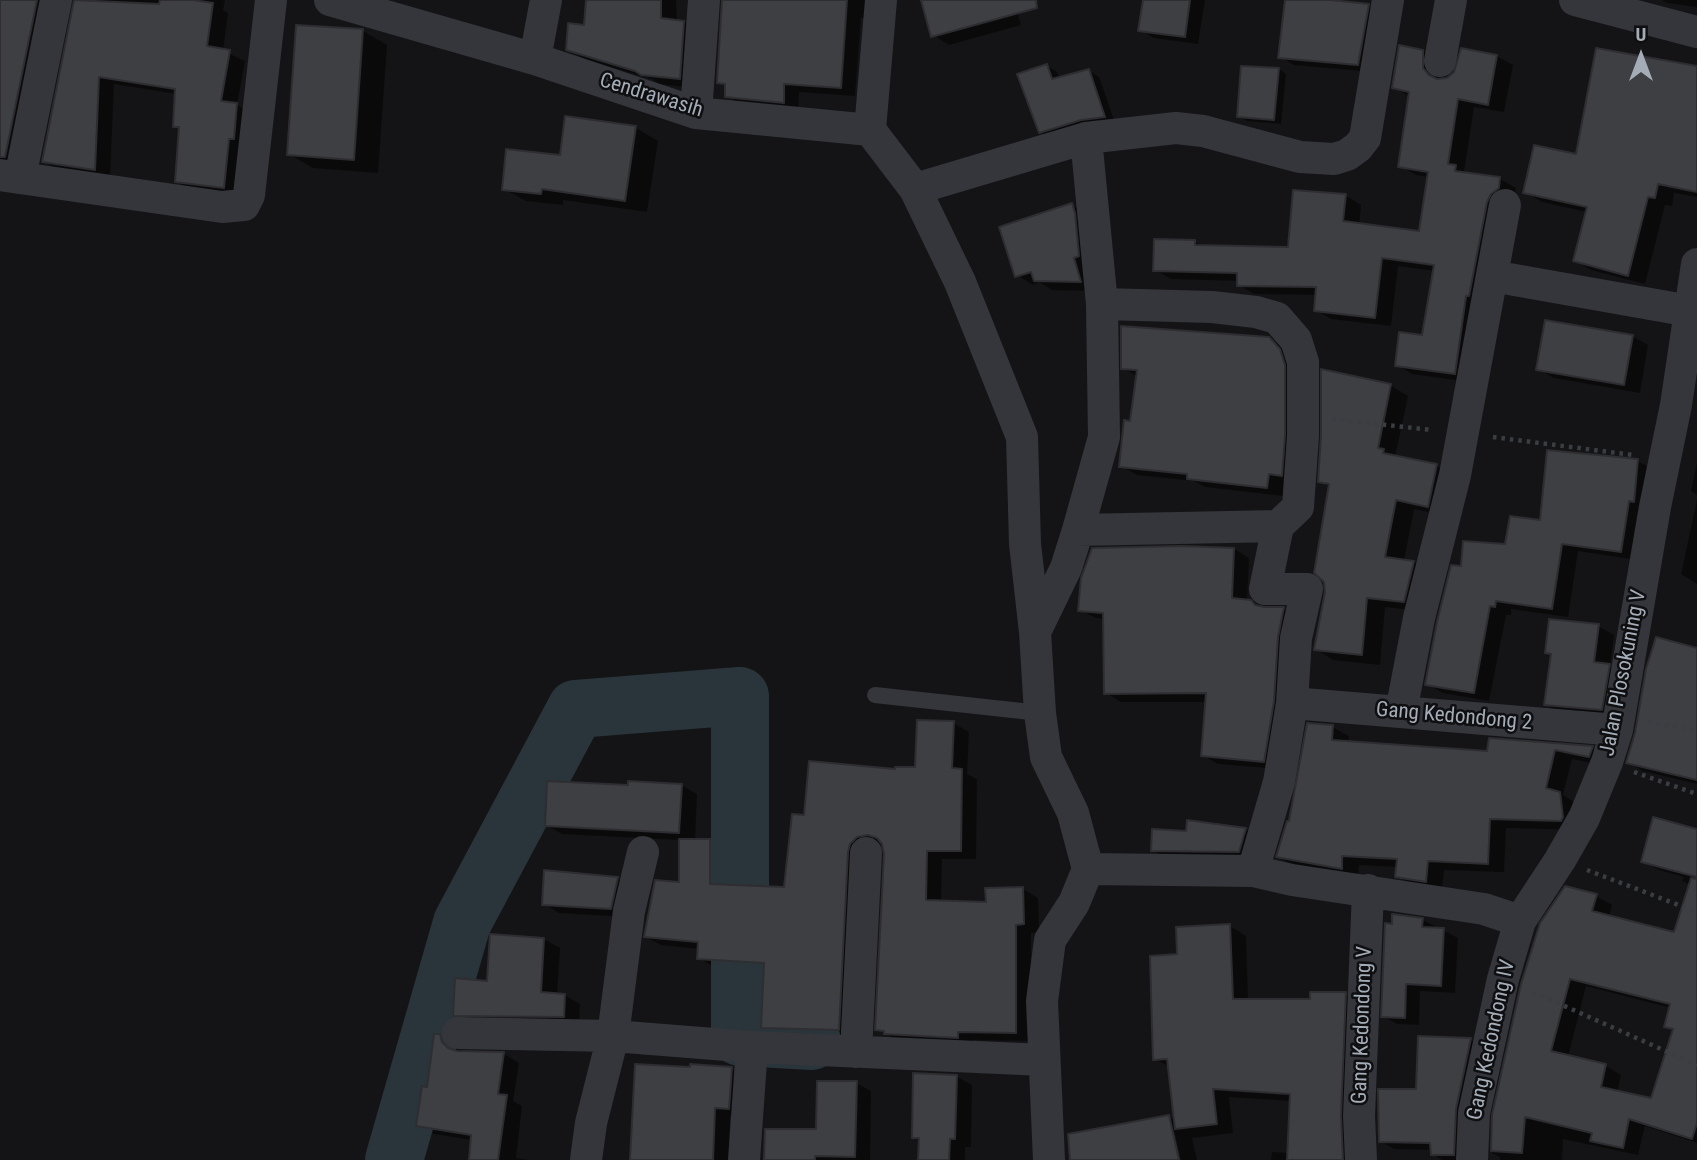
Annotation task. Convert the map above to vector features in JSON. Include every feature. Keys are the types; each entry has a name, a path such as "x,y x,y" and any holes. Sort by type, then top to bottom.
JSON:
{"street":[{"path":"56,0 10,177 222,207 244,205 249,195 271,0"},
{"name":"Cendrawasih","path":"330,0 536,59 696,113 870,131"},
{"path":"536,59 547,0"},
{"path":"696,113 704,0"},
{"path":"880,0 870,131 915,188 960,282 1022,438 1025,544 1046,757 1073,813 1088,869 1074,903 1050,940 1042,1001 1049,1160"},
{"path":"915,188 1086,138 1176,128 1215,134 1300,157 1334,159 1347,155 1365,138 1388,0"},
{"path":"1440,61 1451,0"},
{"path":"1576,0 1697,32"},
{"path":"1035,632 1066,568 1104,437 1102,303 1086,138"},
{"path":"1401,712 1419,618 1446,513 1505,205"},
{"name":"Jalan Plosokuning V","path":"1520,921 1560,860 1589,806 1607,762 1618,723 1697,264"},
{"path":"1492,276 1690,312"},
{"path":"1102,303 1212,307 1256,312 1277,318 1296,340 1303,362 1298,507 1278,526 1265,589 1307,589 1296,638 1292,703 1279,782 1253,871"},
{"path":"1078,530 1278,526"},
{"name":"Gang Kedondong 2","path":"1292,703 1401,712 1618,723"},
{"path":"586,1160 591,1123 613,1036 629,911 643,852"},
{"path":"856,1052 866,853"},
{"path":"1088,869 1253,871 1292,880 1484,909 1520,921"},
{"name":"Gang Kedondong V","path":"1361,1160 1359,1116 1368,890"},
{"name":"Gang Kedondong IV","path":"1472,1160 1474,1113 1503,979 1520,921"},
{"path":"458,1033 613,1036 752,1047 1044,1060"},
{"path":"744,1160 752,1047"}],"lane":[{"path":"875,695 1040,713"}],"path":[{"path":"1303,416 1462,433 1665,460"},
{"path":"1618,723 1697,730"},
{"path":"1607,762 1697,794"},
{"path":"1560,860 1697,912"},
{"path":"1503,979 1697,1065"}],"building":[{"path":"0,0 37,0 5,157 0,157"},
{"path":"74,0 159,4 160,0 193,0 213,3 207,46 230,50 221,101 237,103 234,139 229,139 224,188 175,182 179,127 173,127 175,89 99,77 95,170 42,162"},
{"path":"586,0 661,0 661,18 684,21 680,79 641,75 566,50 568,23 584,25"},
{"path":"722,0 847,0 841,88 784,84 784,103 725,97 725,84 717,83"},
{"path":"921,0 1036,0 1037,8 931,37"},
{"path":"1143,0 1190,0 1185,37 1138,31"},
{"path":"1285,0 1331,0 1369,4 1358,65 1278,58"},
{"path":"296,25 363,29 354,160 287,155"},
{"path":"1399,45 1423,50 1423,68 1437,79 1447,78 1454,72 1461,48 1497,55 1488,105 1458,99 1448,164 1456,165 1455,171 1500,177 1499,188 1491,194 1487,202 1469,296 1466,296 1455,374 1395,366 1399,332 1422,335 1434,265 1382,258 1375,318 1314,311 1316,287 1237,286 1237,273 1153,271 1154,239 1195,240 1195,245 1288,247 1293,190 1346,194 1343,221 1419,231 1428,172 1398,167 1409,92 1392,88"},
{"path":"1596,48 1697,66 1697,192 1658,184 1655,198 1648,197 1628,276 1573,261 1587,207 1523,193 1534,145 1576,154"},
{"path":"1047,64 1052,79 1089,69 1105,117 1081,120 1039,133 1017,74"},
{"path":"1241,66 1279,68 1274,120 1237,117"},
{"path":"565,116 636,126 625,201 542,189 541,194 502,190 506,149 560,155"},
{"path":"1072,203 1079,256 1074,258 1081,282 1034,281 1031,272 1015,277 999,227"},
{"path":"1545,320 1633,335 1624,385 1536,370"},
{"path":"1121,326 1269,337 1280,349 1285,365 1282,476 1269,474 1267,488 1187,479 1187,474 1119,467 1124,420 1130,421 1137,370 1121,369"},
{"path":"1321,369 1391,384 1378,448 1384,449 1383,453 1437,464 1428,507 1396,500 1385,557 1414,561 1404,602 1367,598 1362,655 1314,650 1325,592 1324,582 1314,573 1329,484 1318,482"},
{"path":"1547,450 1638,459 1634,502 1629,501 1621,552 1562,544 1552,609 1496,601 1495,607 1490,606 1474,693 1425,685 1451,565 1461,566 1463,541 1505,544 1510,516 1540,520"},
{"path":"1092,548 1234,548 1232,598 1251,600 1255,605 1264,607 1284,607 1278,637 1274,701 1264,762 1201,756 1206,693 1104,694 1103,613 1078,611 1081,578"},
{"path":"1549,619 1599,624 1594,662 1610,664 1602,710 1544,705 1551,654 1545,653"},
{"path":"1656,637 1697,648 1697,780 1626,763 1635,733 1646,669"},
{"path":"917,720 954,721 952,768 962,769 961,851 927,851 926,900 986,902 985,888 1023,887 1024,924 1016,925 1016,1033 958,1032 958,1038 884,1034 884,1031 875,1030 884,854 882,844 877,838 868,835 857,837 850,844 848,852 839,1030 761,1028 764,963 697,959 698,942 644,937 655,880 679,882 679,839 710,839 710,884 784,887 792,814 804,815 809,761 895,769 915,767"},
{"path":"1307,723 1333,725 1332,740 1487,751 1489,738 1593,746 1589,757 1555,750 1546,788 1560,792 1563,817 1561,821 1490,819 1488,864 1428,861 1426,882 1395,877 1397,859 1342,856 1342,869 1276,857 1289,821"},
{"path":"547,781 628,785 628,781 682,784 679,833 545,826"},
{"path":"1653,817 1697,829 1697,877 1641,862"},
{"path":"1187,820 1246,828 1239,852 1151,851 1152,829 1186,831"},
{"path":"544,870 618,877 611,909 542,905"},
{"path":"1691,878 1697,879 1697,1123 1692,1139 1629,1119 1623,1148 1590,1141 1592,1133 1525,1117 1522,1153 1491,1151 1492,1115 1521,984 1540,923 1565,886 1597,894 1592,911 1674,932","holes":["1570,979 1670,1004 1664,1027 1673,1029 1651,1098 1601,1087 1606,1064 1551,1051"]},
{"path":"1392,914 1423,918 1422,927 1444,928 1441,986 1406,984 1405,1018 1381,1017 1385,923 1392,924"},
{"path":"1230,924 1233,999 1310,999 1310,992 1346,992 1341,1115 1343,1160 1287,1160 1290,1094 1213,1089 1217,1124 1175,1129 1167,1059 1153,1060 1150,956 1177,954 1176,927"},
{"path":"490,934 544,938 541,992 565,994 564,1017 453,1016 455,978 487,981"},
{"path":"434,1034 440,1034 442,1042 448,1048 457,1051 504,1052 498,1094 507,1095 498,1160 469,1160 471,1135 416,1126 422,1086 427,1087"},
{"path":"1418,1036 1471,1038 1456,1109 1454,1155 1431,1155 1430,1143 1379,1142 1378,1089 1416,1089"},
{"path":"635,1064 732,1067 729,1109 715,1108 713,1160 630,1160"},
{"path":"913,1073 957,1075 955,1139 950,1139 949,1160 918,1160 919,1138 912,1138"},
{"path":"817,1081 857,1081 855,1157 815,1156 815,1160 764,1160 765,1129 816,1129"},
{"path":"1169,1115 1179,1160 1070,1160 1068,1134"}],"waterway":[{"path":"394,1160 462,923 576,709 740,696 740,1037 812,1041"}]}
